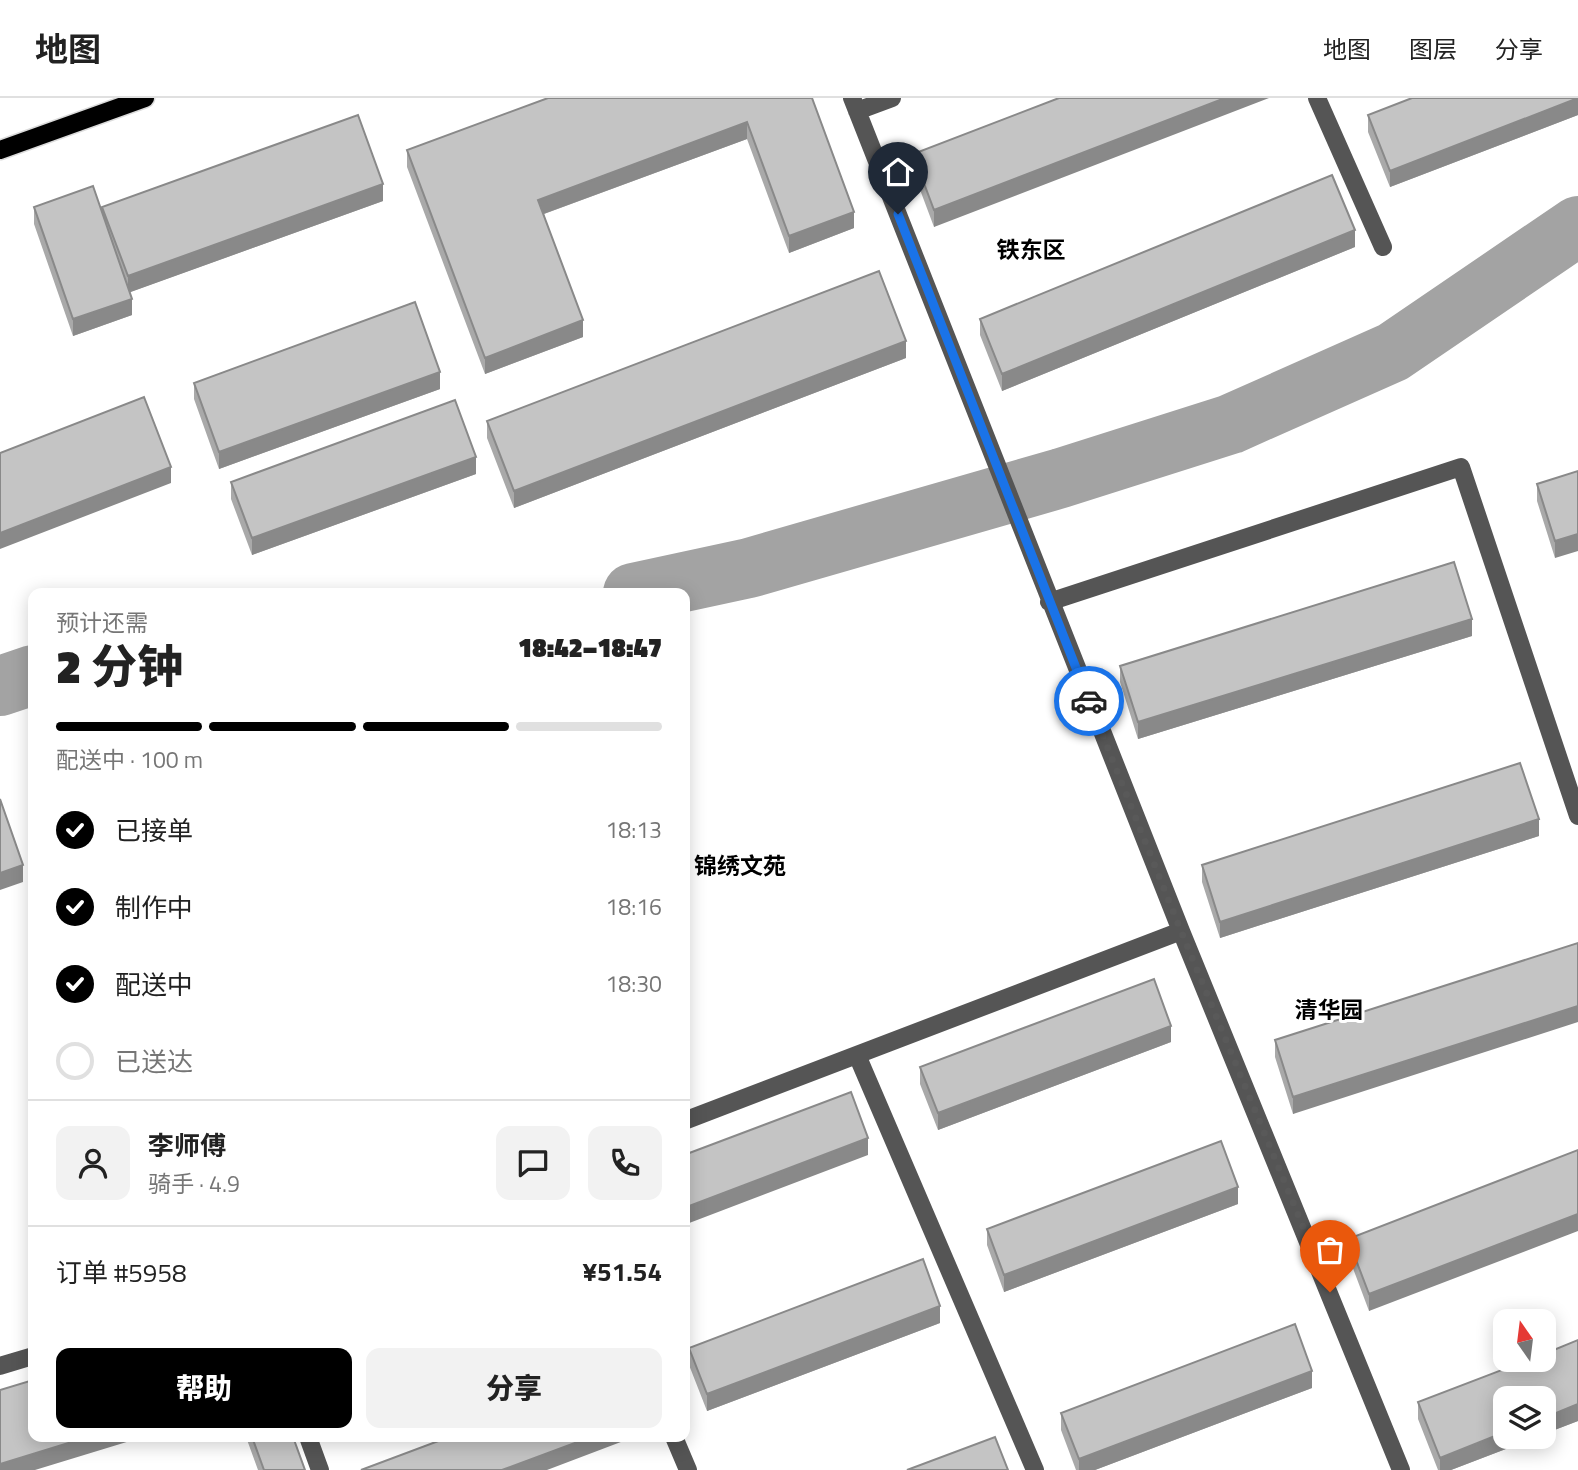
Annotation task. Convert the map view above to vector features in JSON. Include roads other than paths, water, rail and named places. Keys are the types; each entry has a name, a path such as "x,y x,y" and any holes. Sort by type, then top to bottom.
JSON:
{"main road":[{"path":"0,150 145,98"}],"street":[{"path":"892,98 855,104 1049,602 1401,1470"},
{"path":"1317,98 1383,247"},
{"path":"1049,602 1461,467 1578,816"},
{"path":"690,1119 1181,931"},
{"path":"857,1055 1035,1470"},
{"path":"0,1366 28,1358"},
{"path":"310,1442 320,1470"},
{"path":"676,1442 688,1470"}],"waterway":[{"path":"656,588 749,568 1061,478 1231,424 1393,352 1578,226"},
{"path":"0,686 28,677"}],"district":[{"name":"铁东区","path":"1031,250"},
{"name":"锦绣文苑","path":"740,866"},
{"name":"清华园","path":"1329,1010"}]}
